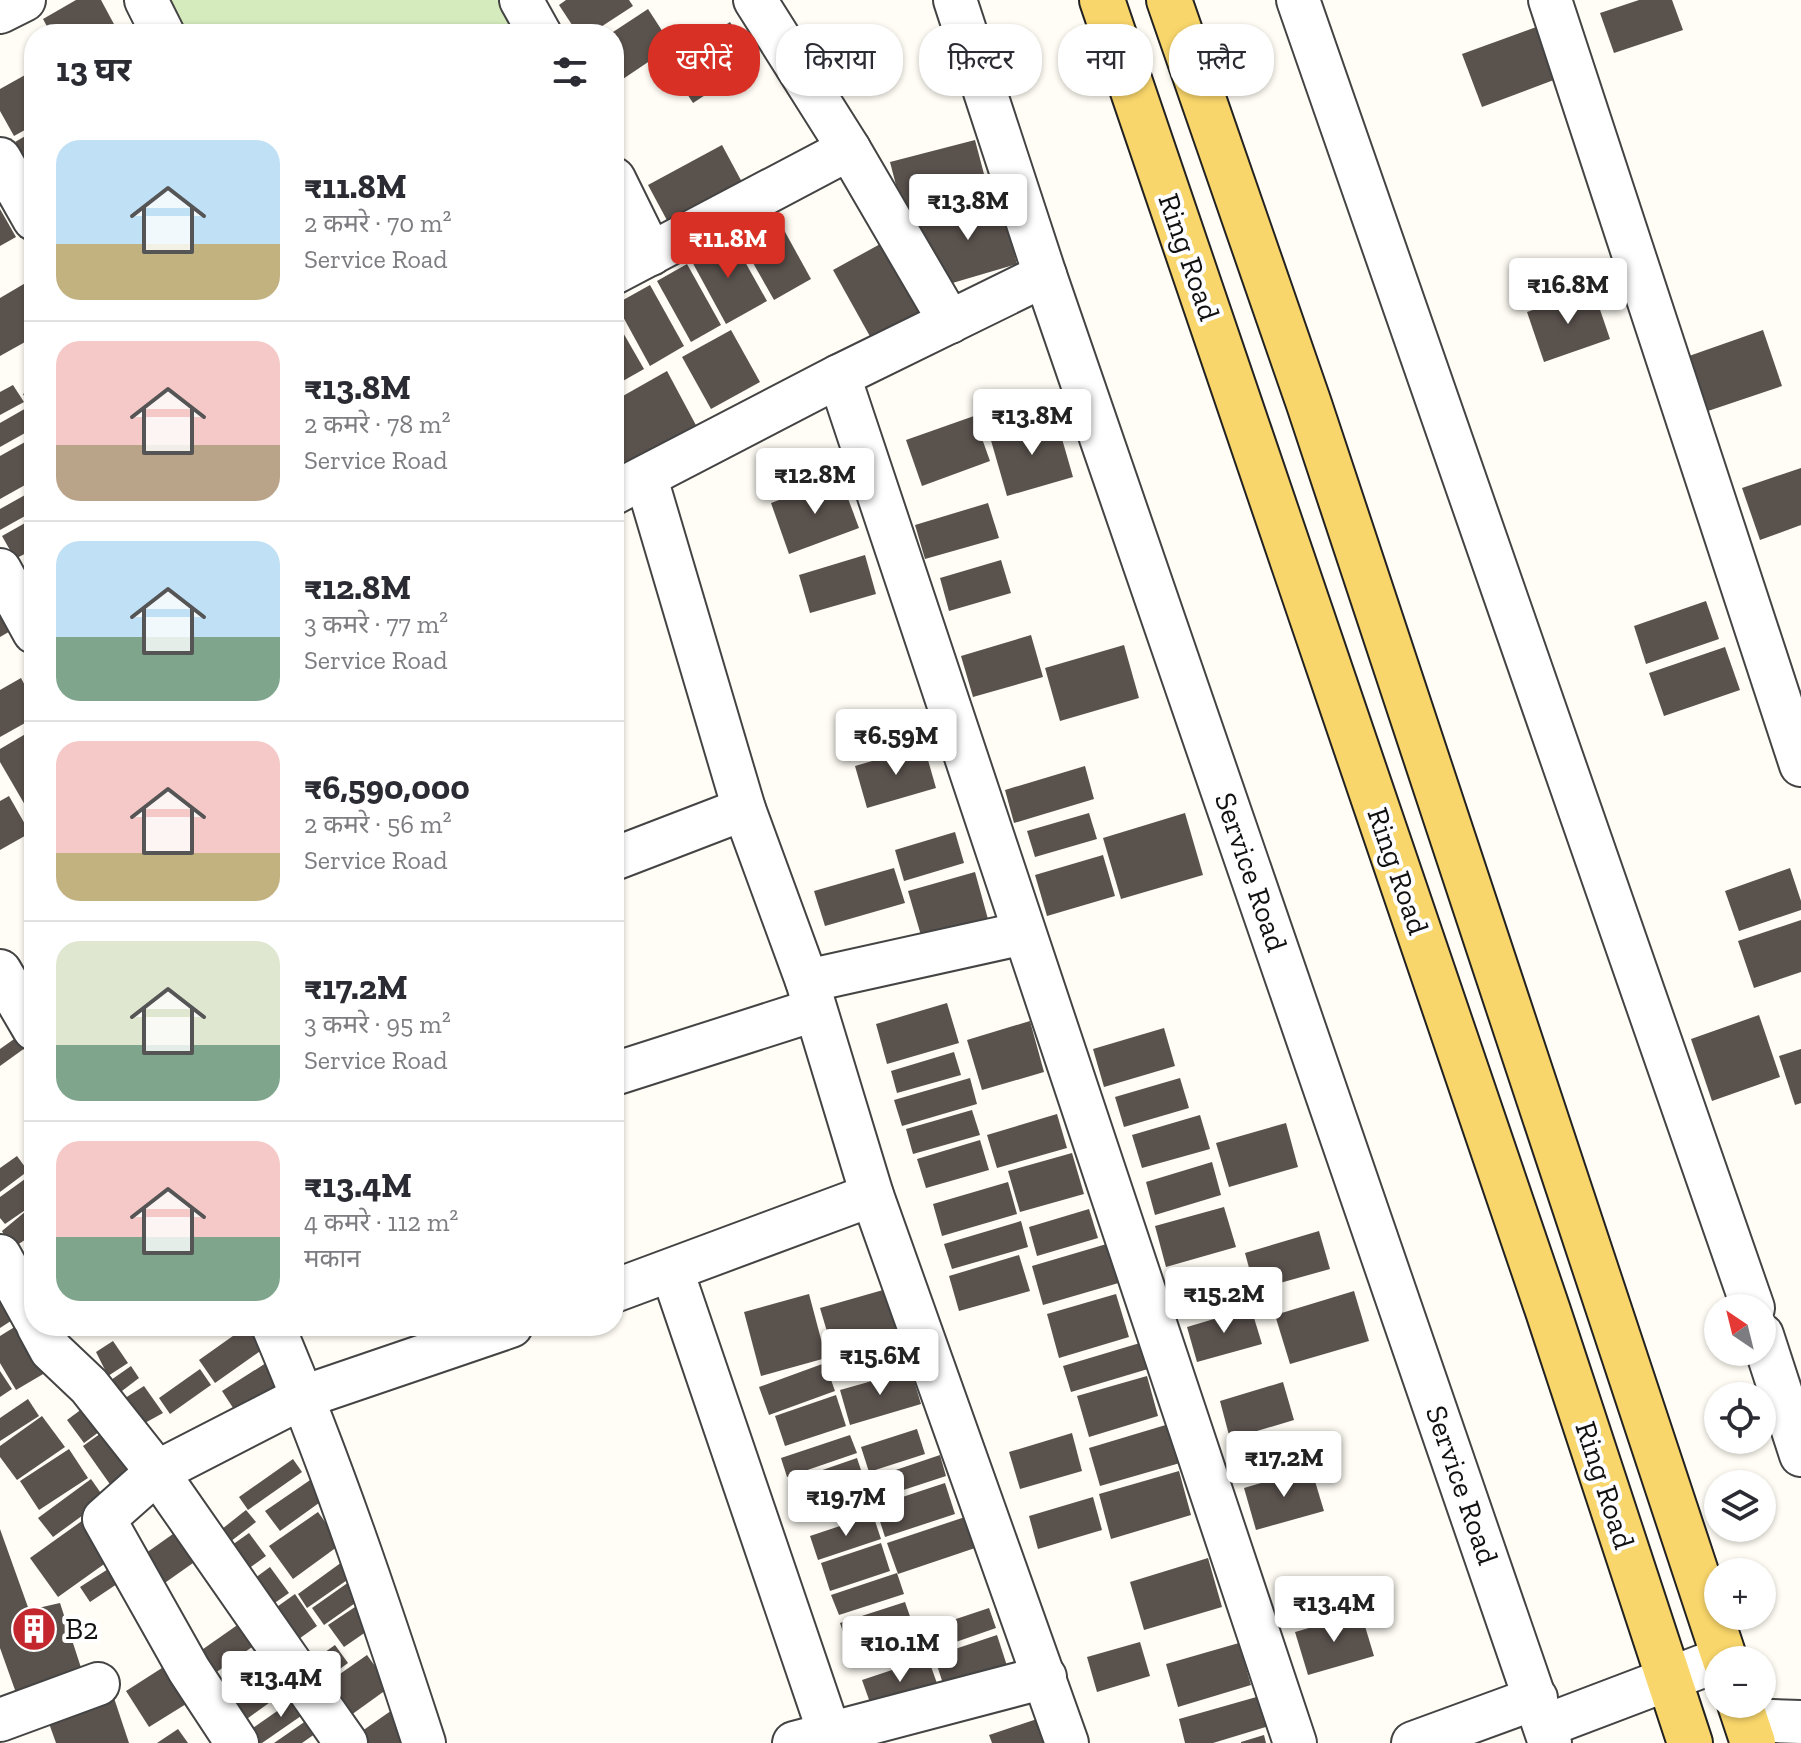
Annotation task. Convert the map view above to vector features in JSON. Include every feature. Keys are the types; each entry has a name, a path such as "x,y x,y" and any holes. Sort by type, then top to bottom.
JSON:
{"main road":[{"name":"Ring Road","path":"1102,0 1543,1296 1690,1743"},
{"name":"Ring Road","path":"1169,0 1309,404 1721,1646"}],"street":[{"path":"0,12 24,0"},
{"path":"146,0 158,24"},
{"path":"521,0 534,24"},
{"path":"755,0 849,149 950,322"},
{"name":"Service Road","path":"955,0 1045,275 1544,1722"},
{"path":"1298,0 1748,1294"},
{"path":"1550,0 1801,765"},
{"path":"624,268 849,149"},
{"path":"0,159 24,201"},
{"path":"624,199 651,254"},
{"path":"1045,275 839,376 630,486 810,995 872,1195 1067,1743"},
{"path":"839,376 1295,1743"},
{"path":"14,575 24,604"},
{"path":"624,853 744,809"},
{"path":"624,1070 810,995 1024,933"},
{"path":"0,971 24,1012"},
{"path":"624,1288 872,1195"},
{"path":"0,1256 24,1300"},
{"path":"672,1271 811,1738 1045,1677"},
{"path":"43,1336 51,1350 89,1386 157,1472 346,1743"},
{"path":"277,1336 360,1549 424,1743"},
{"path":"237,1743 189,1670 104,1519 157,1472 303,1397 482,1336"},
{"path":"1777,1344 1801,1455"},
{"path":"1413,1743 1544,1722 1704,1666"},
{"path":"0,1720 98,1684"},
{"path":"1746,1722 1801,1722"}],"green space":[{"path":"169,0 500,0 514,24 182,24"}],"building":[{"path":"76,0 101,0 114,24 46,24 43,19"},
{"path":"566,0 629,0 633,6 605,24 571,24 559,5"},
{"path":"1639,0 1672,0 1683,30 1614,53 1600,13"},
{"path":"648,9 658,24 648,24 648,62 624,78 624,25"},
{"path":"1539,26 1559,78 1482,107 1462,54"},
{"path":"24,76 24,130 14,136 0,111 0,89"},
{"path":"688,96 704,96 693,103"},
{"path":"24,137 24,157 15,142"},
{"path":"975,140 989,193 904,216 890,162"},
{"path":"722,145 743,184 669,224 648,185"},
{"path":"1000,200 1017,264 949,284 911,224"},
{"path":"0,209 16,237 0,246"},
{"path":"774,212 811,279 774,300 736,233"},
{"path":"624,231 633,248 624,253"},
{"path":"730,235 767,301 726,324 690,258"},
{"path":"882,243 921,312 872,340 833,270"},
{"path":"687,264 721,325 691,342 657,281"},
{"path":"24,284 24,343 0,356 0,298"},
{"path":"650,285 684,346 650,366 624,319 624,300"},
{"path":"1593,289 1610,339 1544,362 1527,312"},
{"path":"731,330 760,382 711,409 682,357"},
{"path":"1763,330 1782,386 1708,411 1689,356"},
{"path":"624,334 644,369 624,380"},
{"path":"667,371 698,429 628,468 624,461 624,395"},
{"path":"13,385 24,402 0,415 0,392"},
{"path":"24,409 24,434 0,447 0,423"},
{"path":"974,416 990,461 922,486 906,440"},
{"path":"1056,418 1073,477 1007,496 990,437"},
{"path":"24,443 24,486 0,499 0,456"},
{"path":"1801,468 1801,525 1760,540 1742,488"},
{"path":"840,477 859,528 789,554 771,503"},
{"path":"24,496 24,517 0,530 0,509"},
{"path":"988,503 999,538 925,559 915,525"},
{"path":"24,524 24,554 15,559 2,536"},
{"path":"865,555 876,594 810,613 799,575"},
{"path":"1001,560 1011,593 949,611 940,578"},
{"path":"1706,601 1719,639 1646,664 1634,626"},
{"path":"0,607 19,626 0,637"},
{"path":"1031,635 1043,677 973,697 961,656"},
{"path":"1124,645 1139,698 1060,721 1045,668"},
{"path":"1725,647 1740,690 1664,716 1649,673"},
{"path":"21,678 24,684 24,724 0,737 0,690"},
{"path":"24,735 24,803 0,762 0,749"},
{"path":"924,746 936,788 867,808 855,766"},
{"path":"1085,766 1094,799 1014,823 1005,790"},
{"path":"9,796 24,822 24,836 0,850 0,801"},
{"path":"1089,813 1097,839 1035,857 1027,831"},
{"path":"1185,813 1203,875 1121,899 1103,838"},
{"path":"955,832 964,863 904,881 895,850"},
{"path":"1103,855 1115,896 1047,916 1035,875"},
{"path":"894,868 905,903 825,926 814,891"},
{"path":"1790,868 1801,910 1739,931 1725,891"},
{"path":"975,872 991,930 925,949 908,891"},
{"path":"1801,920 1801,972 1754,988 1738,941"},
{"path":"947,1003 959,1043 887,1064 876,1024"},
{"path":"1759,1015 1780,1077 1712,1101 1691,1039"},
{"path":"1030,1021 1044,1072 982,1090 967,1040"},
{"path":"1164,1028 1175,1066 1104,1087 1093,1049"},
{"path":"17,1037 24,1047 0,1066 0,1049"},
{"path":"1801,1049 1801,1103 1795,1105 1779,1056"},
{"path":"954,1052 961,1075 897,1093 891,1071"},
{"path":"970,1078 977,1104 902,1126 894,1100"},
{"path":"1180,1078 1189,1108 1124,1127 1115,1097"},
{"path":"972,1110 980,1135 913,1154 906,1129"},
{"path":"1057,1114 1067,1148 997,1168 987,1135"},
{"path":"1200,1115 1210,1149 1142,1168 1132,1135"},
{"path":"1286,1123 1298,1167 1229,1187 1216,1143"},
{"path":"980,1140 989,1170 926,1188 917,1159"},
{"path":"1072,1153 1084,1194 1020,1212 1008,1171"},
{"path":"17,1156 24,1166 24,1174 0,1192 0,1168"},
{"path":"1212,1162 1221,1195 1155,1215 1146,1182"},
{"path":"24,1180 24,1211 5,1224 0,1218 0,1197"},
{"path":"1008,1182 1017,1214 942,1236 933,1204"},
{"path":"1224,1207 1236,1247 1166,1267 1155,1226"},
{"path":"1089,1209 1098,1238 1037,1256 1029,1227"},
{"path":"24,1213 24,1241 11,1249 2,1231"},
{"path":"1021,1221 1028,1247 952,1269 944,1244"},
{"path":"1319,1231 1330,1269 1255,1290 1245,1253"},
{"path":"1110,1243 1122,1282 1043,1305 1032,1266"},
{"path":"1019,1255 1030,1291 959,1311 949,1276"},
{"path":"890,1288 905,1341 836,1362 820,1308"},
{"path":"0,1291 17,1317 0,1328"},
{"path":"1354,1291 1369,1341 1290,1364 1275,1315"},
{"path":"809,1294 826,1358 761,1376 744,1312"},
{"path":"1116,1294 1129,1337 1059,1358 1047,1314"},
{"path":"1251,1308 1262,1344 1197,1362 1187,1327"},
{"path":"21,1323 24,1336 29,1336 50,1370 16,1390 0,1363 0,1336"},
{"path":"233,1336 259,1336 266,1347 215,1383 199,1360"},
{"path":"113,1341 128,1363 108,1376 96,1352"},
{"path":"1140,1343 1148,1369 1071,1392 1063,1366"},
{"path":"266,1363 281,1387 237,1414 222,1391"},
{"path":"825,1363 835,1391 769,1415 759,1387"},
{"path":"131,1366 139,1378 118,1394 111,1380"},
{"path":"200,1369 211,1385 170,1414 159,1398"},
{"path":"911,1370 921,1404 850,1425 840,1390"},
{"path":"0,1371 12,1389 0,1397"},
{"path":"1147,1376 1158,1416 1089,1437 1077,1396"},
{"path":"1283,1382 1294,1420 1230,1439 1220,1401"},
{"path":"144,1386 163,1413 143,1424 122,1400"},
{"path":"836,1395 846,1426 785,1446 775,1416"},
{"path":"28,1399 39,1416 0,1441 0,1418"},
{"path":"94,1400 111,1423 84,1443 67,1420"},
{"path":"42,1416 65,1447 17,1480 0,1457 0,1446"},
{"path":"1169,1424 1180,1463 1100,1486 1089,1448"},
{"path":"111,1426 142,1470 114,1490 83,1446"},
{"path":"917,1429 925,1454 869,1472 861,1447"},
{"path":"1072,1433 1082,1471 1020,1489 1009,1452"},
{"path":"850,1435 857,1453 787,1477 781,1458"},
{"path":"69,1449 88,1478 39,1510 20,1481"},
{"path":"940,1455 946,1476 876,1499 869,1479"},
{"path":"857,1458 867,1488 797,1511 788,1482"},
{"path":"293,1459 302,1472 248,1510 239,1497"},
{"path":"1311,1468 1324,1511 1256,1530 1244,1488"},
{"path":"1179,1471 1191,1515 1111,1539 1099,1494"},
{"path":"316,1476 330,1495 280,1531 265,1511"},
{"path":"91,1479 105,1499 53,1537 38,1518"},
{"path":"945,1483 955,1514 885,1537 875,1506"},
{"path":"1093,1497 1102,1530 1038,1549 1029,1516"},
{"path":"246,1510 256,1522 226,1545 217,1533"},
{"path":"318,1512 341,1544 293,1579 269,1546"},
{"path":"873,1515 881,1539 818,1560 810,1536"},
{"path":"971,1515 981,1546 898,1574 887,1543"},
{"path":"86,1518 114,1557 58,1597 30,1558"},
{"path":"190,1522 210,1551 159,1587 139,1558"},
{"name":"B2","path":"0,1529 29,1610 60,1603 85,1680 20,1704 0,1648"},
{"path":"249,1533 266,1556 241,1574 225,1550"},
{"path":"881,1543 890,1571 830,1591 821,1563"},
{"path":"353,1554 363,1569 307,1608 298,1594"},
{"path":"1208,1558 1222,1607 1144,1630 1130,1582"},
{"path":"116,1564 126,1578 90,1602 80,1587"},
{"path":"270,1567 289,1593 266,1609 248,1583"},
{"path":"897,1573 904,1594 839,1615 831,1595"},
{"path":"356,1577 368,1594 324,1625 312,1608"},
{"path":"295,1594 317,1626 289,1646 267,1614"},
{"path":"905,1602 916,1634 851,1656 840,1623"},
{"path":"358,1605 373,1627 344,1647 328,1625"},
{"path":"989,1608 996,1628 930,1651 923,1630"},
{"path":"1361,1613 1374,1656 1308,1675 1295,1632"},
{"path":"246,1619 262,1640 211,1676 196,1654"},
{"path":"997,1635 1009,1672 946,1693 934,1656"},
{"path":"1140,1642 1150,1676 1097,1692 1087,1657"},
{"path":"1239,1643 1251,1685 1178,1707 1166,1664"},
{"path":"335,1645 348,1663 317,1686 304,1667"},
{"path":"272,1654 294,1685 244,1721 222,1690"},
{"path":"367,1655 390,1687 340,1723 317,1690"},
{"path":"928,1658 939,1689 873,1711 862,1680"},
{"path":"176,1659 199,1696 149,1727 126,1691"},
{"path":"112,1692 129,1743 56,1743 46,1715"},
{"path":"303,1693 314,1707 262,1743 255,1743 247,1732"},
{"path":"1260,1696 1269,1726 1213,1743 1185,1743 1179,1719"},
{"path":"395,1708 413,1734 400,1743 359,1743 355,1736"},
{"path":"313,1716 322,1729 302,1743 274,1743"},
{"path":"1037,1719 1045,1743 992,1743 989,1735"},
{"path":"178,1729 188,1743 157,1743"},
{"path":"1264,1735 1266,1743 1241,1743 1241,1742"}],"place":[{"name":"B2","path":"34,1629"}]}
